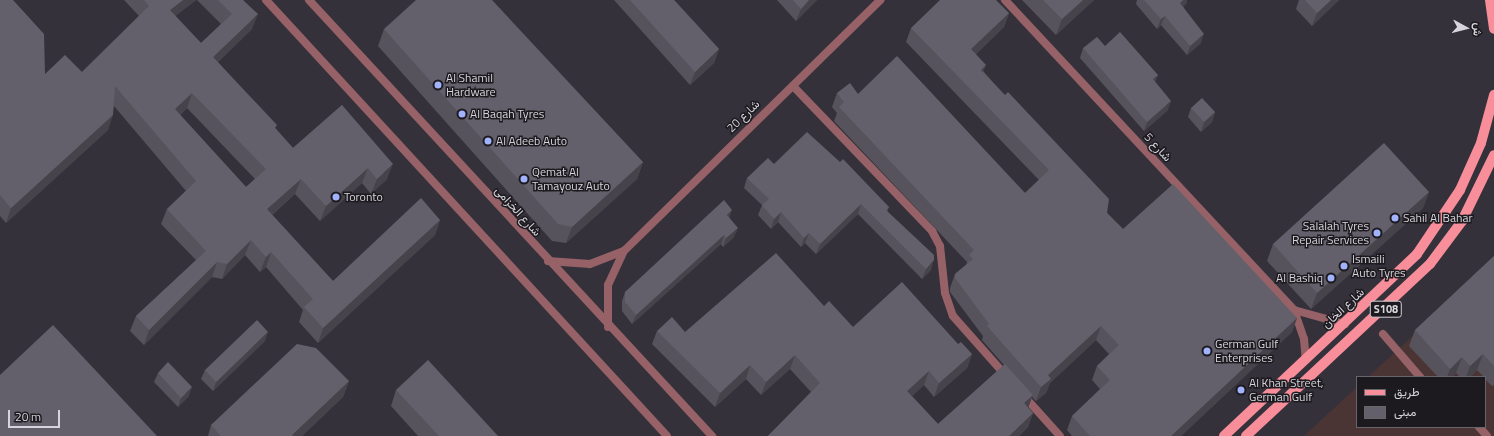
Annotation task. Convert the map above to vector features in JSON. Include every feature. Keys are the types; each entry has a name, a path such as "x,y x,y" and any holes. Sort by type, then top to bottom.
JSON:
{"main road":[{"path":"1490,0 1494,29"},
{"name":"شارع الخان","path":"1224,436 1400,273 1448,212 1481,143 1494,95"},
{"name":"S108","path":"1246,436 1430,264 1462,220 1494,155"}],"street":[{"path":"266,0 667,436"},
{"name":"شارع الخزامى","path":"309,0 608,327 712,436"},
{"name":"شارع 20","path":"608,327 608,285 624,251 880,0"},
{"name":"شارع 5","path":"1005,0 1294,310 1304,339 1306,360"},
{"path":"793,86 932,231 940,246 945,293 953,316 1060,436"},
{"name":"شارع 20","path":"548,262 590,264 624,251"},
{"path":"1294,310 1345,324"},
{"path":"1383,334 1419,376"},
{"path":"1480,428 1487,436"}],"shaded area":[{"path":"1494,261 1494,436 1304,436 1356,388 1356,428 1486,428 1486,376 1369,376"}],"building":[{"path":"0,0 13,0 44,34 45,74 65,55 82,72 149,6 144,0 183,0 170,10 201,43 232,14 218,0 243,0 258,14 213,57 277,125 275,128 293,148 342,105 393,164 377,179 368,168 326,206 301,179 267,209 333,281 421,198 440,220 323,328 304,307 313,299 271,252 266,257 251,240 227,264 217,262 149,330 136,316 206,251 167,209 196,181 115,86 113,115 11,208 0,195","holes":["192,93 266,169 246,187 175,109"]},
{"path":"416,0 492,0 643,162 572,227 558,224 384,29"},
{"path":"630,0 674,0 719,49 695,72"},
{"path":"793,0 809,0 801,9"},
{"path":"940,0 996,0 1009,13 971,49 986,65 981,70 1005,95 1008,92 1109,199 1107,213 1123,229 1173,184 1297,318 1171,436 1090,436 1072,416 1110,380 1097,366 1119,345 1101,326 1048,375 1051,379 1041,387 987,326 989,324 955,278 955,274 973,259 969,255 974,250 839,107 844,102 837,93 850,83 858,94 897,56 1025,193 1049,170 911,28"},
{"path":"1043,0 1083,0 1062,19"},
{"path":"1144,0 1183,0 1180,3 1204,34 1190,46 1165,16 1161,19"},
{"path":"1305,0 1331,0 1317,13"},
{"path":"1120,32 1158,75 1153,79 1171,101 1147,122 1083,48 1097,37 1105,46"},
{"path":"1202,98 1215,112 1204,122 1191,108"},
{"path":"807,132 840,162 843,159 889,207 886,210 934,255 934,260 926,269 861,204 820,244 809,233 804,238 781,212 774,219 762,205 769,199 747,178 768,158 774,164"},
{"path":"1384,143 1429,192 1317,293 1273,244"},
{"path":"724,200 732,210 727,215 738,228 726,238 724,235 636,315 625,302 625,292"},
{"path":"776,253 824,306 829,301 853,327 902,282 958,344 961,342 972,354 939,383 929,371 907,391 938,424 1005,364 1033,395 1024,403 1033,413 1009,436 768,436 820,383 795,355 766,382 750,365 720,393 657,331 672,317 685,332"},
{"path":"1494,256 1494,366 1483,354 1470,366 1462,357 1450,369 1415,330"},
{"path":"257,320 268,332 216,382 205,370"},
{"path":"53,325 157,436 0,436 0,375"},
{"path":"297,344 316,348 349,381 292,435 293,436 221,436 211,425"},
{"path":"428,360 498,436 439,436 396,390"},
{"path":"168,362 192,387 181,398 158,373"}],"place":[{"name":"Al Shamil Hardware","path":"438,85"},
{"name":"Al Baqah Tyres","path":"462,114"},
{"name":"Al Adeeb Auto","path":"488,141"},
{"name":"Qemat Al Tamayouz Auto","path":"524,179"},
{"name":"Toronto","path":"336,197"},
{"name":"Sahil Al Bahar","path":"1395,218"},
{"name":"Salalah Tyres Repair Services","path":"1377,233"},
{"name":"Ismaili Auto Tyres","path":"1344,266"},
{"name":"Al Bashiq","path":"1331,278"},
{"name":"German Gulf Enterprises","path":"1207,351"},
{"name":"Al Khan Street, German Gulf","path":"1241,390"}]}
